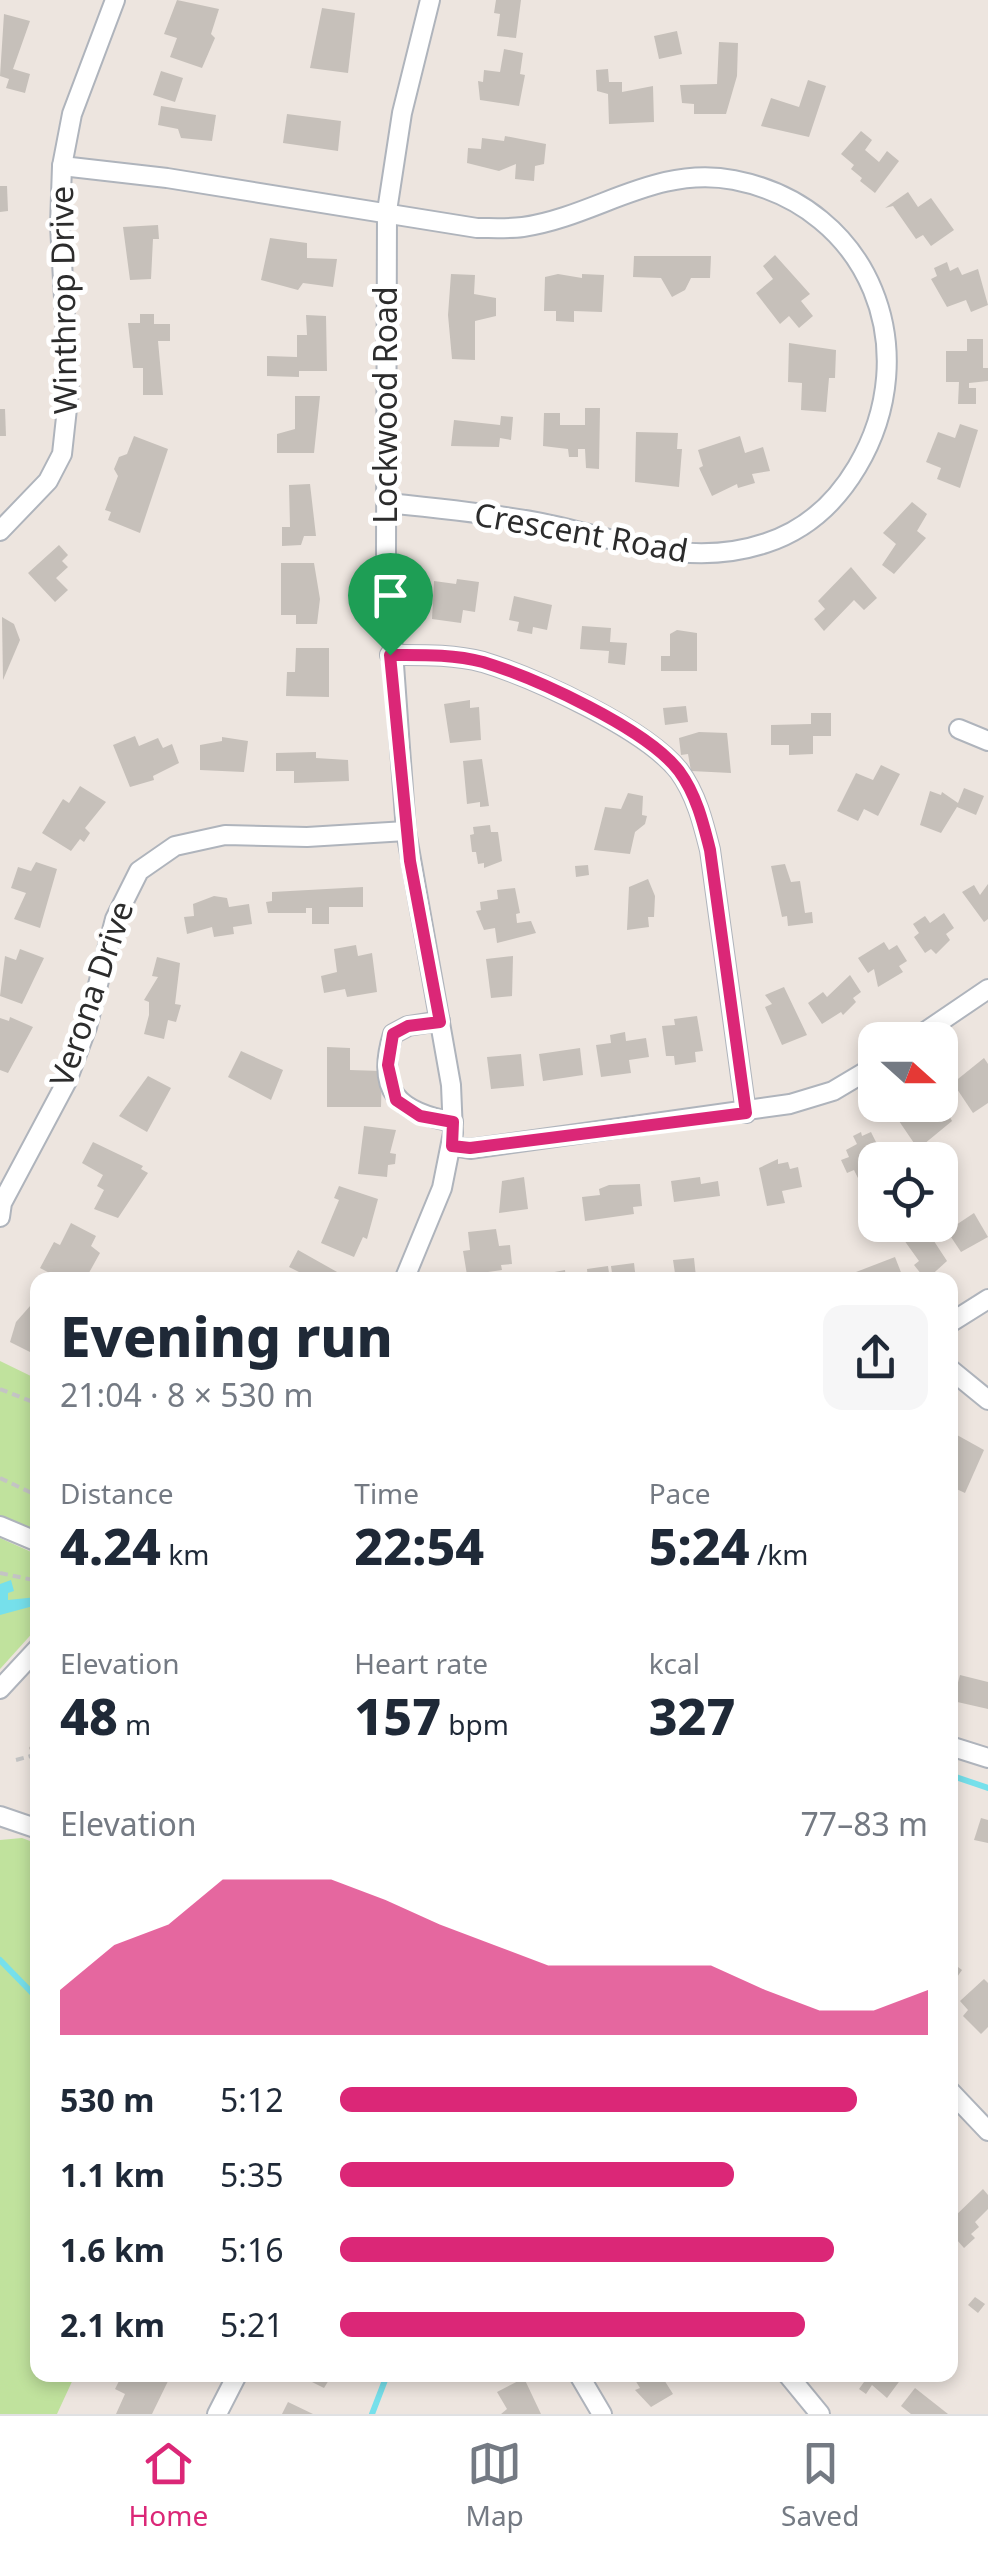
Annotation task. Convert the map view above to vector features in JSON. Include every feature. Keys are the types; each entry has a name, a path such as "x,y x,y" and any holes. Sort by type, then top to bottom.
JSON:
{"street":[{"name":"Winthrop Drive","path":"0,531 48,481 62,454 68,425 60,225 62,166 72,114 115,0"},
{"name":"Lockwood Road","path":"407,1272 437,1204 452,1146 453,1122 440,1022 406,831 390,655 388,211 402,113 430,0"},
{"name":"Winthrop Drive","path":"62,166 388,211"},
{"name":"Crescent Road","path":"387,503 541,523 679,554 712,556 764,544 795,532 839,494 869,446 883,409 889,357 884,320 870,281 840,240 796,203 736,180 680,176 522,227 478,228 388,211"},
{"path":"390,655 440,655 482,662 600,714 678,769 701,811 710,850 746,1113"},
{"path":"959,729 988,741"},
{"name":"Verona Drive","path":"1,1208 67,1080 87,1027 115,918 125,891 139,871 176,846 211,837 406,831"},
{"path":"940,1022 988,989"},
{"path":"440,1022 408,1026 393,1034 390,1085 404,1108 420,1116 453,1122"},
{"path":"452,1146 470,1148 574,1137 746,1113 812,1099 858,1075"},
{"path":"958,1319 988,1299"},
{"path":"958,1376 988,1400"},
{"path":"0,1526 30,1539"},
{"path":"0,1689 30,1660"},
{"path":"958,1749 988,1758"},
{"path":"0,1816 30,1827"},
{"path":"958,2099 988,2131"},
{"path":"216,2414 233,2382"},
{"path":"583,2382 602,2414"},
{"path":"794,2382 820,2414"}],"path":[{"path":"0,1389 30,1401"},
{"path":"0,1478 30,1492"},
{"path":"0,1572 30,1579"},
{"path":"16,1760 30,1756"}],"green space":[{"path":"0,1361 30,1376 30,1530 0,1519"},
{"path":"0,1538 30,1551 30,1636 0,1669"},
{"path":"0,1840 30,1841 30,2382 72,2382 57,2414 0,2414"}],"water":[{"path":"11,1580 14,1591 8,1593 8,1600 30,1598 30,1607 0,1615 0,1584"}],"building":[{"path":"177,0 219,9 211,34 215,38 202,68 170,57 177,38 164,34"},
{"path":"496,0 521,0 516,38 497,36 500,14 494,13"},
{"path":"322,8 355,13 348,73 310,68"},
{"path":"4,14 30,21 13,69 30,74 25,93 6,88 9,79 0,76"},
{"path":"677,31 682,54 659,59 654,36"},
{"path":"719,42 738,43 737,76 726,114 694,114 694,104 682,103 680,85 717,84"},
{"path":"504,49 523,53 520,74 525,75 519,106 480,100 478,81 483,82 484,70 500,72"},
{"path":"608,69 609,82 622,82 622,92 653,86 654,122 609,124 608,94 597,91 596,70"},
{"path":"161,71 183,78 175,102 153,95"},
{"path":"808,80 826,86 809,137 761,126 771,98 799,107"},
{"path":"161,106 216,115 212,141 181,138 178,129 158,125"},
{"path":"287,114 341,121 338,151 283,143"},
{"path":"861,131 872,140 865,150 879,162 887,151 899,161 875,193 860,181 862,178 851,169 854,165 841,154"},
{"path":"505,136 546,144 544,164 535,166 534,181 515,179 516,164 499,171 467,163 468,148 481,149 482,138 504,141"},
{"path":"0,186 7,186 8,211 0,212"},
{"path":"908,192 918,207 931,198 954,230 931,246 923,235 916,239 893,206 885,208"},
{"path":"158,225 159,239 153,239 151,279 130,280 123,227"},
{"path":"270,238 307,243 307,258 337,259 333,287 303,283 298,290 261,280"},
{"path":"775,255 810,294 801,301 813,316 799,328 789,316 780,324 756,293 773,279 763,266"},
{"path":"634,256 711,256 710,278 691,278 685,290 672,297 661,278 633,277"},
{"path":"947,262 950,271 958,267 962,275 978,269 988,305 971,312 966,300 947,307 931,279 937,276 934,268"},
{"path":"451,274 475,275 474,294 496,298 496,316 475,321 475,360 452,359 448,315"},
{"path":"558,274 582,278 582,274 604,275 602,312 574,311 574,322 556,321 556,311 544,311 545,277"},
{"path":"140,314 154,314 154,324 170,324 170,341 158,341 163,395 143,395 143,368 133,368 128,323 140,323"},
{"path":"306,315 326,316 327,371 299,371 299,377 267,376 267,356 297,357 297,335 307,335"},
{"path":"967,339 983,339 983,368 988,368 988,381 969,383 969,388 976,388 976,404 958,404 959,382 946,382 946,351 967,351"},
{"path":"789,343 836,350 835,378 829,378 826,412 801,410 802,383 788,382"},
{"path":"295,396 320,396 314,453 277,453 277,434 295,429"},
{"path":"585,408 600,408 599,469 586,468 585,449 578,449 578,457 569,457 568,449 543,446 544,413 560,413 560,425 585,425"},
{"path":"0,409 5,409 6,436 0,436"},
{"path":"501,416 513,417 511,440 500,438 499,447 451,446 454,420 500,425"},
{"path":"960,424 978,430 960,488 937,479 941,468 926,462 938,432 955,438"},
{"path":"636,432 678,433 677,449 682,449 679,487 635,482"},
{"path":"134,436 168,449 140,533 108,520 111,512 105,510 118,476 114,469 119,457 127,454"},
{"path":"740,436 745,453 763,447 770,471 752,474 755,483 738,488 737,484 712,496 699,468 703,466 698,450"},
{"path":"310,484 316,536 304,536 301,545 282,546 282,527 290,527 289,485"},
{"path":"912,502 927,514 917,531 926,538 894,574 882,565 896,544 883,533"},
{"path":"59,545 68,555 62,561 68,567 56,578 68,590 55,602 28,573"},
{"path":"281,563 314,563 320,599 317,624 296,624 296,615 281,615"},
{"path":"851,567 877,598 864,610 854,600 824,631 814,619 825,609 818,601"},
{"path":"457,579 479,582 475,612 463,610 461,623 432,619 434,581 456,584"},
{"path":"514,596 552,605 547,630 533,627 532,634 517,631 519,622 509,620"},
{"path":"2,617 14,624 20,640 3,680"},
{"path":"582,626 611,628 610,642 627,643 625,665 608,663 609,651 580,649"},
{"path":"677,630 697,633 697,671 661,671 661,656 670,656 670,634"},
{"path":"296,648 329,648 329,697 286,696 287,672 295,672"},
{"path":"470,700 470,708 479,707 481,740 450,743 444,704"},
{"path":"686,706 688,722 665,725 663,708"},
{"path":"811,713 831,713 831,736 813,736 813,754 789,755 789,745 771,745 771,725 811,724"},
{"path":"699,732 727,733 731,773 691,771 688,754 681,755 679,738"},
{"path":"135,736 139,746 158,738 163,748 172,744 179,763 153,776 154,780 130,787 113,745"},
{"path":"222,737 248,741 244,772 200,770 200,745 222,741"},
{"path":"316,752 316,758 348,760 349,781 294,783 294,771 276,771 276,753"},
{"path":"482,759 489,806 480,807 480,802 467,804 463,761"},
{"path":"881,765 900,774 878,816 864,809 858,821 837,811 856,773 873,780"},
{"path":"80,786 106,802 85,828 90,833 84,842 80,839 71,851 42,833 63,799 69,803"},
{"path":"964,788 984,796 976,815 957,807 941,833 920,825 930,791 941,795 942,792 958,803"},
{"path":"628,793 643,796 642,815 647,816 645,824 635,832 630,854 594,850 605,807 621,809"},
{"path":"490,825 491,832 498,832 502,861 484,868 484,863 478,864 476,852 472,852 470,835 474,834 473,827"},
{"path":"36,862 57,869 40,928 14,919 26,893 11,888 18,867 31,871"},
{"path":"785,864 791,882 800,881 805,913 812,912 813,923 788,926 787,916 782,917 771,866"},
{"path":"588,865 589,875 576,877 575,866"},
{"path":"648,879 655,896 654,917 648,917 649,927 627,930 629,887"},
{"path":"988,884 988,919 984,922 962,892 974,885 980,895"},
{"path":"363,887 363,907 329,907 329,924 312,924 312,908 306,908 306,913 268,913 266,902 272,901 272,892"},
{"path":"515,888 520,913 516,914 517,923 531,921 536,933 497,943 495,928 484,930 476,911 481,910 480,902 498,899 497,890"},
{"path":"214,896 227,898 229,907 249,904 252,924 233,927 234,934 214,937 212,927 187,934 184,917 194,916 193,904"},
{"path":"944,913 954,928 946,934 950,940 936,954 931,949 925,953 914,937 919,933 913,924 925,916 930,923"},
{"path":"884,942 889,950 897,945 907,961 899,966 903,972 878,987 874,969 868,973 858,958"},
{"path":"356,945 358,956 372,953 377,992 347,997 345,989 324,993 321,976 337,972 334,949"},
{"path":"20,949 44,958 22,1004 0,996 5,956 16,960"},
{"path":"513,956 512,996 491,998 486,959"},
{"path":"157,957 180,963 175,1004 181,1005 176,1022 168,1020 164,1039 144,1034 149,1002 144,1000 158,977 152,976"},
{"path":"850,975 861,992 853,998 856,1002 843,1015 841,1012 822,1024 808,1003 823,992 827,997"},
{"path":"784,987 807,1035 782,1045 765,1007 772,1004 765,995"},
{"path":"697,1016 703,1051 695,1052 696,1062 675,1065 674,1056 666,1056 662,1026 675,1025 674,1019"},
{"path":"10,1017 33,1027 8,1073 0,1070 0,1018 9,1021"},
{"path":"625,1032 626,1041 646,1038 649,1057 629,1060 631,1073 601,1077 596,1045 611,1043 610,1035"},
{"path":"327,1047 350,1048 350,1070 382,1071 381,1107 327,1107"},
{"path":"580,1048 583,1075 543,1081 539,1054"},
{"path":"241,1051 283,1070 271,1100 228,1077"},
{"path":"521,1054 524,1086 491,1089 487,1057"},
{"path":"984,1058 988,1064 988,1103 973,1113 958,1090 958,1079"},
{"path":"148,1076 171,1088 147,1132 119,1116"},
{"path":"900,1122 951,1122 926,1142 913,1142"},
{"path":"364,1126 396,1130 390,1153 396,1154 395,1164 388,1165 387,1177 358,1174"},
{"path":"871,1132 876,1142 858,1142 858,1178 854,1170 847,1173 841,1160 849,1157 846,1150 857,1144 853,1136"},
{"path":"93,1142 143,1166 141,1169 148,1173 118,1218 94,1209 104,1190 97,1186 103,1175 82,1163"},
{"path":"778,1159 778,1164 788,1162 790,1169 798,1167 802,1187 782,1191 785,1203 767,1206 759,1168"},
{"path":"524,1177 528,1209 499,1213 502,1181"},
{"path":"700,1177 701,1184 718,1181 720,1196 674,1202 671,1181"},
{"path":"640,1184 642,1206 633,1207 634,1214 585,1221 582,1197 600,1195 599,1189 609,1185"},
{"path":"339,1186 378,1199 367,1239 363,1237 354,1257 321,1243 339,1200 334,1198"},
{"path":"974,1213 988,1237 961,1252 954,1242 958,1242 958,1224"},
{"path":"71,1223 96,1236 91,1246 100,1253 89,1272 48,1272 40,1268 54,1242 60,1245"},
{"path":"496,1229 499,1246 510,1245 512,1264 501,1265 502,1270 466,1272 463,1251 470,1250 468,1232"},
{"path":"905,1242 935,1242 947,1261 935,1272 920,1272 914,1265 919,1261"},
{"path":"298,1250 337,1272 299,1272 289,1267"},
{"path":"895,1257 901,1272 856,1272"},
{"path":"694,1258 695,1272 675,1272 673,1260"},
{"path":"634,1263 635,1272 612,1272 611,1266"},
{"path":"608,1266 609,1272 587,1272"},
{"path":"30,1306 30,1352 10,1342 16,1322"},
{"path":"958,1436 984,1450 965,1493 958,1490"},
{"path":"960,1675 988,1682 988,1709 958,1702"},
{"path":"981,1818 988,1820 988,1843 974,1840"},
{"path":"984,1979 988,1983 988,2027 981,2034 963,2016 968,2010 960,2001"},
{"path":"983,2189 988,2195 988,2209 975,2222 979,2227 971,2234 975,2238 964,2248 958,2241 958,2213"},
{"path":"975,2297 985,2304 978,2313 968,2305"},
{"path":"118,2382 168,2382 152,2414 116,2414 125,2394 115,2389"},
{"path":"516,2382 526,2382 541,2414 501,2414 507,2409 497,2392"},
{"path":"636,2382 665,2382 673,2394 651,2407 635,2390 640,2388"},
{"path":"864,2382 899,2382 887,2398 872,2385 866,2394 859,2389"},
{"path":"915,2388 948,2414 911,2414 901,2406"},
{"path":"288,2402 313,2414 282,2414"}],"waterway":[{"path":"958,1778 988,1788"},
{"path":"0,1960 30,1991"},
{"path":"372,2414 384,2382"}],"route":[{"path":"390,655 440,655 482,662 541,685 600,714 678,769 701,811 710,850 746,1113 470,1148 452,1146 453,1122 420,1116 396,1100 388,1065 393,1034 408,1026 440,1022 410,861 390,655"}]}
